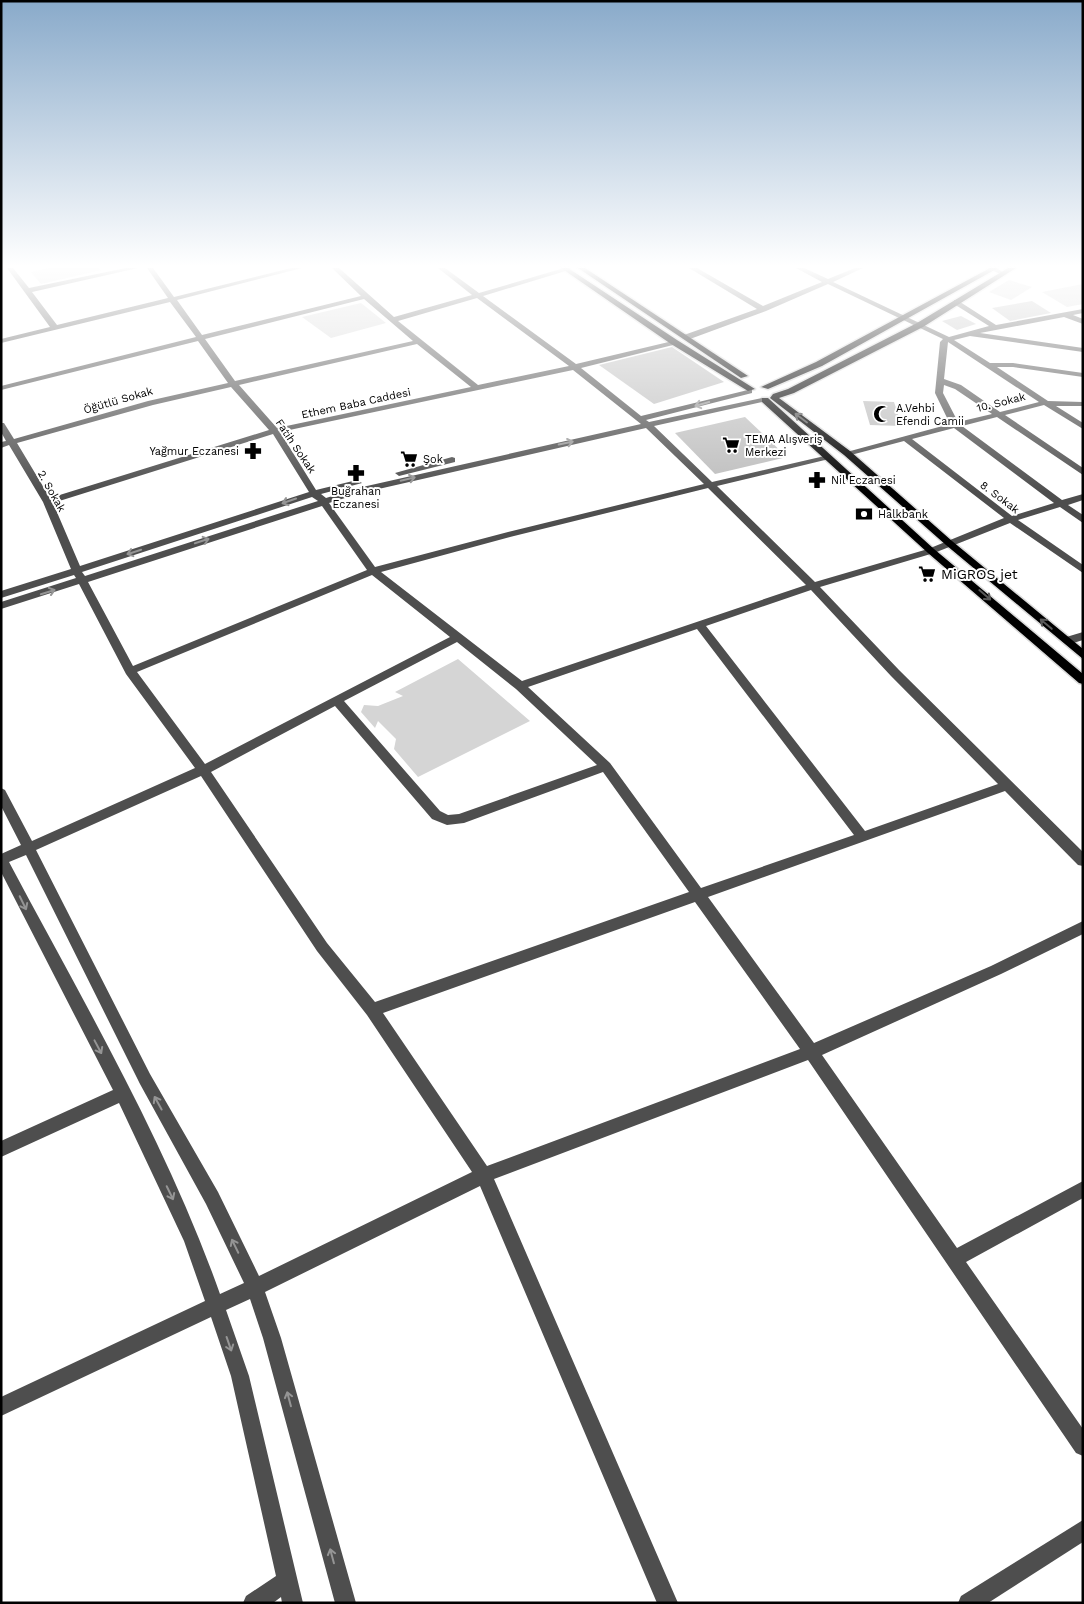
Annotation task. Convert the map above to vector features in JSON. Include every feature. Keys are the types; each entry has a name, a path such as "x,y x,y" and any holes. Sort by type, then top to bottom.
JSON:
{"main road":[{"path":"675,343 750,390 763,387 819,364 857,343"},
{"path":"696,343 763,387 775,390 769,399"},
{"path":"769,399 791,391 884,343"},
{"path":"750,390 750,395 769,399 847,453 949,543 1083,655"},
{"path":"769,399 826,457 932,551 1083,680"}],"street":[{"path":"1,388 177,343"},
{"name":"Fatih Sokak","path":"204,343 233,384 275,432 318,497 373,571 456,638 520,686 606,766 811,1052 1083,1446"},
{"name":"Öğütlü Sokak","path":"6,444 151,402 414,343"},
{"path":"419,343 477,388"},
{"path":"543,343 644,422 712,486 1083,861"},
{"name":"Ethem Baba Caddesi","path":"48,502 275,432 575,367 671,343"},
{"path":"944,343 939,380 941,400 955,425 1083,520"},
{"path":"954,343 1083,427"},
{"path":"1025,343 1083,350"},
{"path":"989,365 1013,365 1083,375"},
{"path":"939,380 958,387 1083,472"},
{"path":"644,422 750,390"},
{"path":"1,606 80,576 318,497 377,486 644,422 769,399"},
{"path":"1044,402 1083,404"},
{"name":"10. Sokak","path":"847,453 1044,402"},
{"name":"2. Sokak","path":"1,425 6,444 48,502 80,576 130,671 203,770 322,947 372,1010 484,1175 668,1603"},
{"name":"8. Sokak","path":"905,438 1011,520 1083,570"},
{"path":"130,671 373,571 511,534 826,457"},
{"path":"520,686 813,586 932,551 1011,520 1083,497"},
{"path":"1,595 80,576"},
{"path":"699,625 862,836"},
{"path":"1066,641 1083,636"},
{"path":"293,1603 240,1376 192,1238 123,1093 1,860 203,770 456,638"},
{"path":"337,701 436,814 447,820 460,820 606,766"},
{"path":"372,1010 1008,785"},
{"path":"1,792 145,1079 212,1198 254,1286 272,1338 346,1603"},
{"path":"1,1407 338,1248 484,1175 811,1052 996,970 1083,927"},
{"path":"1,1149 123,1093"},
{"path":"954,1259 1083,1189"},
{"path":"968,1603 1083,1530"},
{"path":"253,1603 288,1581"}],"shaded area":[{"path":"458,659 530,721 418,777 394,749 396,739 378,721 375,728 361,712 364,705 378,706 403,696 395,692"}],"building":[{"path":"672,347 724,382 654,404 599,365"},
{"name":"A.Vehbi Efendi Camii","path":"863,401 894,402 902,426 870,425"},
{"name":"TEMA Alışveriş Merkezi","path":"745,417 787,457 715,474 675,433"}],"place":[{"name":"A.Vehbi Efendi Camii","path":"882,414"},
{"name":"TEMA Alışveriş Merkezi","path":"731,445"},
{"name":"Yağmur Eczanesi","path":"253,451"},
{"name":"Şok","path":"409,459"},
{"name":"Buğrahan Eczanesi","path":"356,473"},
{"name":"Nil Eczanesi","path":"817,480"},
{"name":"Halkbank","path":"864,514"},
{"name":"MiGROS jet","path":"927,574"}]}
